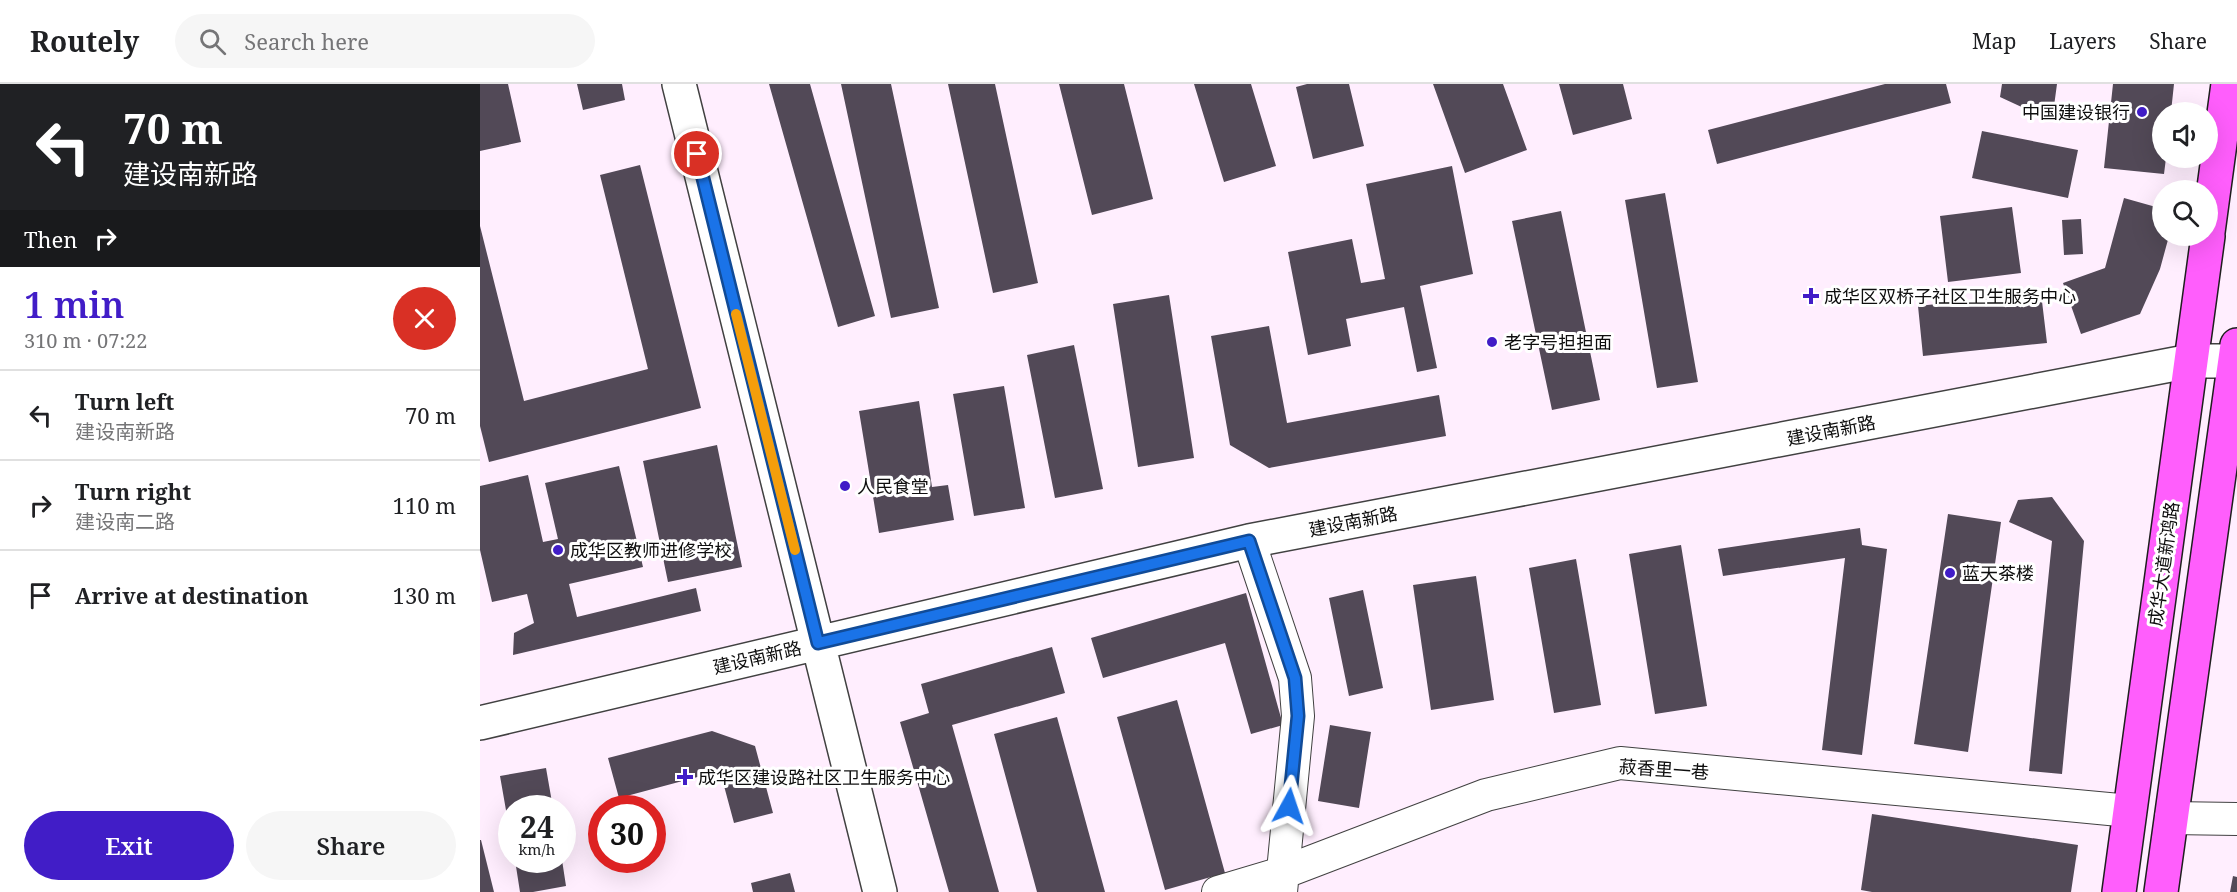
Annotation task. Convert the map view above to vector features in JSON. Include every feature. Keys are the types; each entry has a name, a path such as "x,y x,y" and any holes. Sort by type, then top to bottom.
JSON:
{"main road":[{"name":"成华大道新鸿路","path":"2215,180 2228,84"},
{"name":"成华大道新鸿路","path":"2119,892 2206,246"},
{"path":"2161,892 2236,355"}],"street":[{"path":"679,84 880,892"},
{"name":"建设南新路","path":"480,723 1249,541 2191,361 2236,355"},
{"path":"1249,541 1295,678 1298,716 1282,883"},
{"name":"菽香里一巷","path":"1218,892 1282,883 1486,795 1620,763 2130,811"},
{"path":"2171,818 2237,819"}],"building":[{"path":"480,84 508,84 521,142 480,151"},
{"path":"577,84 622,84 625,100 583,110"},
{"path":"769,84 810,84 875,316 838,327"},
{"path":"841,84 891,84 939,308 891,318"},
{"path":"948,84 995,84 1038,283 993,293"},
{"path":"1059,84 1124,84 1153,199 1092,215"},
{"path":"1194,84 1251,84 1276,166 1224,182"},
{"path":"1307,84 1349,84 1364,146 1313,159 1296,87"},
{"path":"1433,84 1503,84 1527,150 1465,173"},
{"path":"1559,84 1623,84 1632,119 1573,135"},
{"path":"1885,84 1946,84 1951,103 1717,164 1708,130"},
{"path":"2002,84 2057,84 2052,121 2000,97"},
{"path":"2113,84 2174,84 2172,102 2152,102 2152,168 2165,168 2164,174 2104,168"},
{"path":"1982,131 2078,150 2068,198 1972,178"},
{"path":"640,165 701,408 489,462 480,426 480,226 524,401 648,369 600,175"},
{"path":"1452,166 1473,274 1420,286 1437,368 1417,372 1404,307 1346,319 1351,346 1308,355 1288,252 1352,239 1361,283 1385,279 1366,184"},
{"path":"1665,193 1698,382 1657,388 1625,200"},
{"path":"2124,198 2152,206 2152,246 2166,246 2160,269 2140,314 2081,334 2063,283 2105,268"},
{"path":"2012,207 2021,273 1948,282 1940,216"},
{"path":"1561,211 1600,400 1552,410 1512,221"},
{"path":"2081,219 2083,254 2064,255 2062,220"},
{"path":"2041,293 2047,343 1923,356 1918,306"},
{"path":"1169,295 1194,458 1138,467 1113,304"},
{"path":"1269,326 1287,423 1439,395 1446,436 1269,468 1230,445 1211,336"},
{"path":"1074,345 1103,489 1055,498 1027,355"},
{"path":"1004,386 1025,508 974,516 953,394"},
{"path":"919,401 932,487 948,485 954,520 879,533 859,411"},
{"path":"717,445 742,567 668,582 643,461"},
{"path":"619,466 643,567 569,584 577,617 696,588 701,611 513,655 514,633 534,623 527,594 492,602 480,550 480,486 528,475 543,542 558,539 545,483"},
{"path":"2052,497 2084,541 2062,774 2029,771 2052,541 2009,522 2018,500"},
{"path":"1948,514 2001,522 1968,752 1914,744"},
{"path":"1860,528 1862,545 1887,549 1862,755 1822,750 1845,558 1723,576 1718,549"},
{"path":"1681,545 1707,706 1655,714 1629,554"},
{"path":"1576,559 1601,705 1554,713 1529,568"},
{"path":"1476,576 1494,700 1431,710 1413,585"},
{"path":"1363,590 1383,688 1349,696 1329,598"},
{"path":"1246,593 1283,725 1251,734 1225,643 1103,678 1091,638"},
{"path":"1052,647 1065,693 952,725 999,892 949,892 900,722 929,713 921,684"},
{"path":"1177,700 1225,873 1165,890 1117,717"},
{"path":"1057,717 1105,892 1037,892 994,734"},
{"path":"1330,725 1371,732 1359,808 1318,801"},
{"path":"712,731 755,746 773,813 734,823 720,771 630,795 618,795 608,758"},
{"path":"546,768 551,795 503,795 500,776"},
{"path":"1872,814 2078,845 2071,892 1872,892 1861,890"},
{"path":"481,840 494,892 480,892"},
{"path":"517,873 564,873 566,886 520,892"},
{"path":"790,873 795,892 753,892 751,883"},
{"path":"2233,876 2237,877 2237,892 2230,892"}],"slow traffic":[{"path":"736,314 795,550"}],"place":[{"name":"中国建设银行","path":"2142,112"},
{"name":"成华区双桥子社区卫生服务中心","path":"1811,296"},
{"name":"老字号担担面","path":"1492,342"},
{"name":"人民食堂","path":"845,486"},
{"name":"成华区教师进修学校","path":"558,550"},
{"name":"蓝天茶楼","path":"1950,573"},
{"name":"成华区建设路社区卫生服务中心","path":"685,777"}],"route":[{"path":"697,154 818,643 1249,541 1295,678 1298,716 1289,806"}]}
